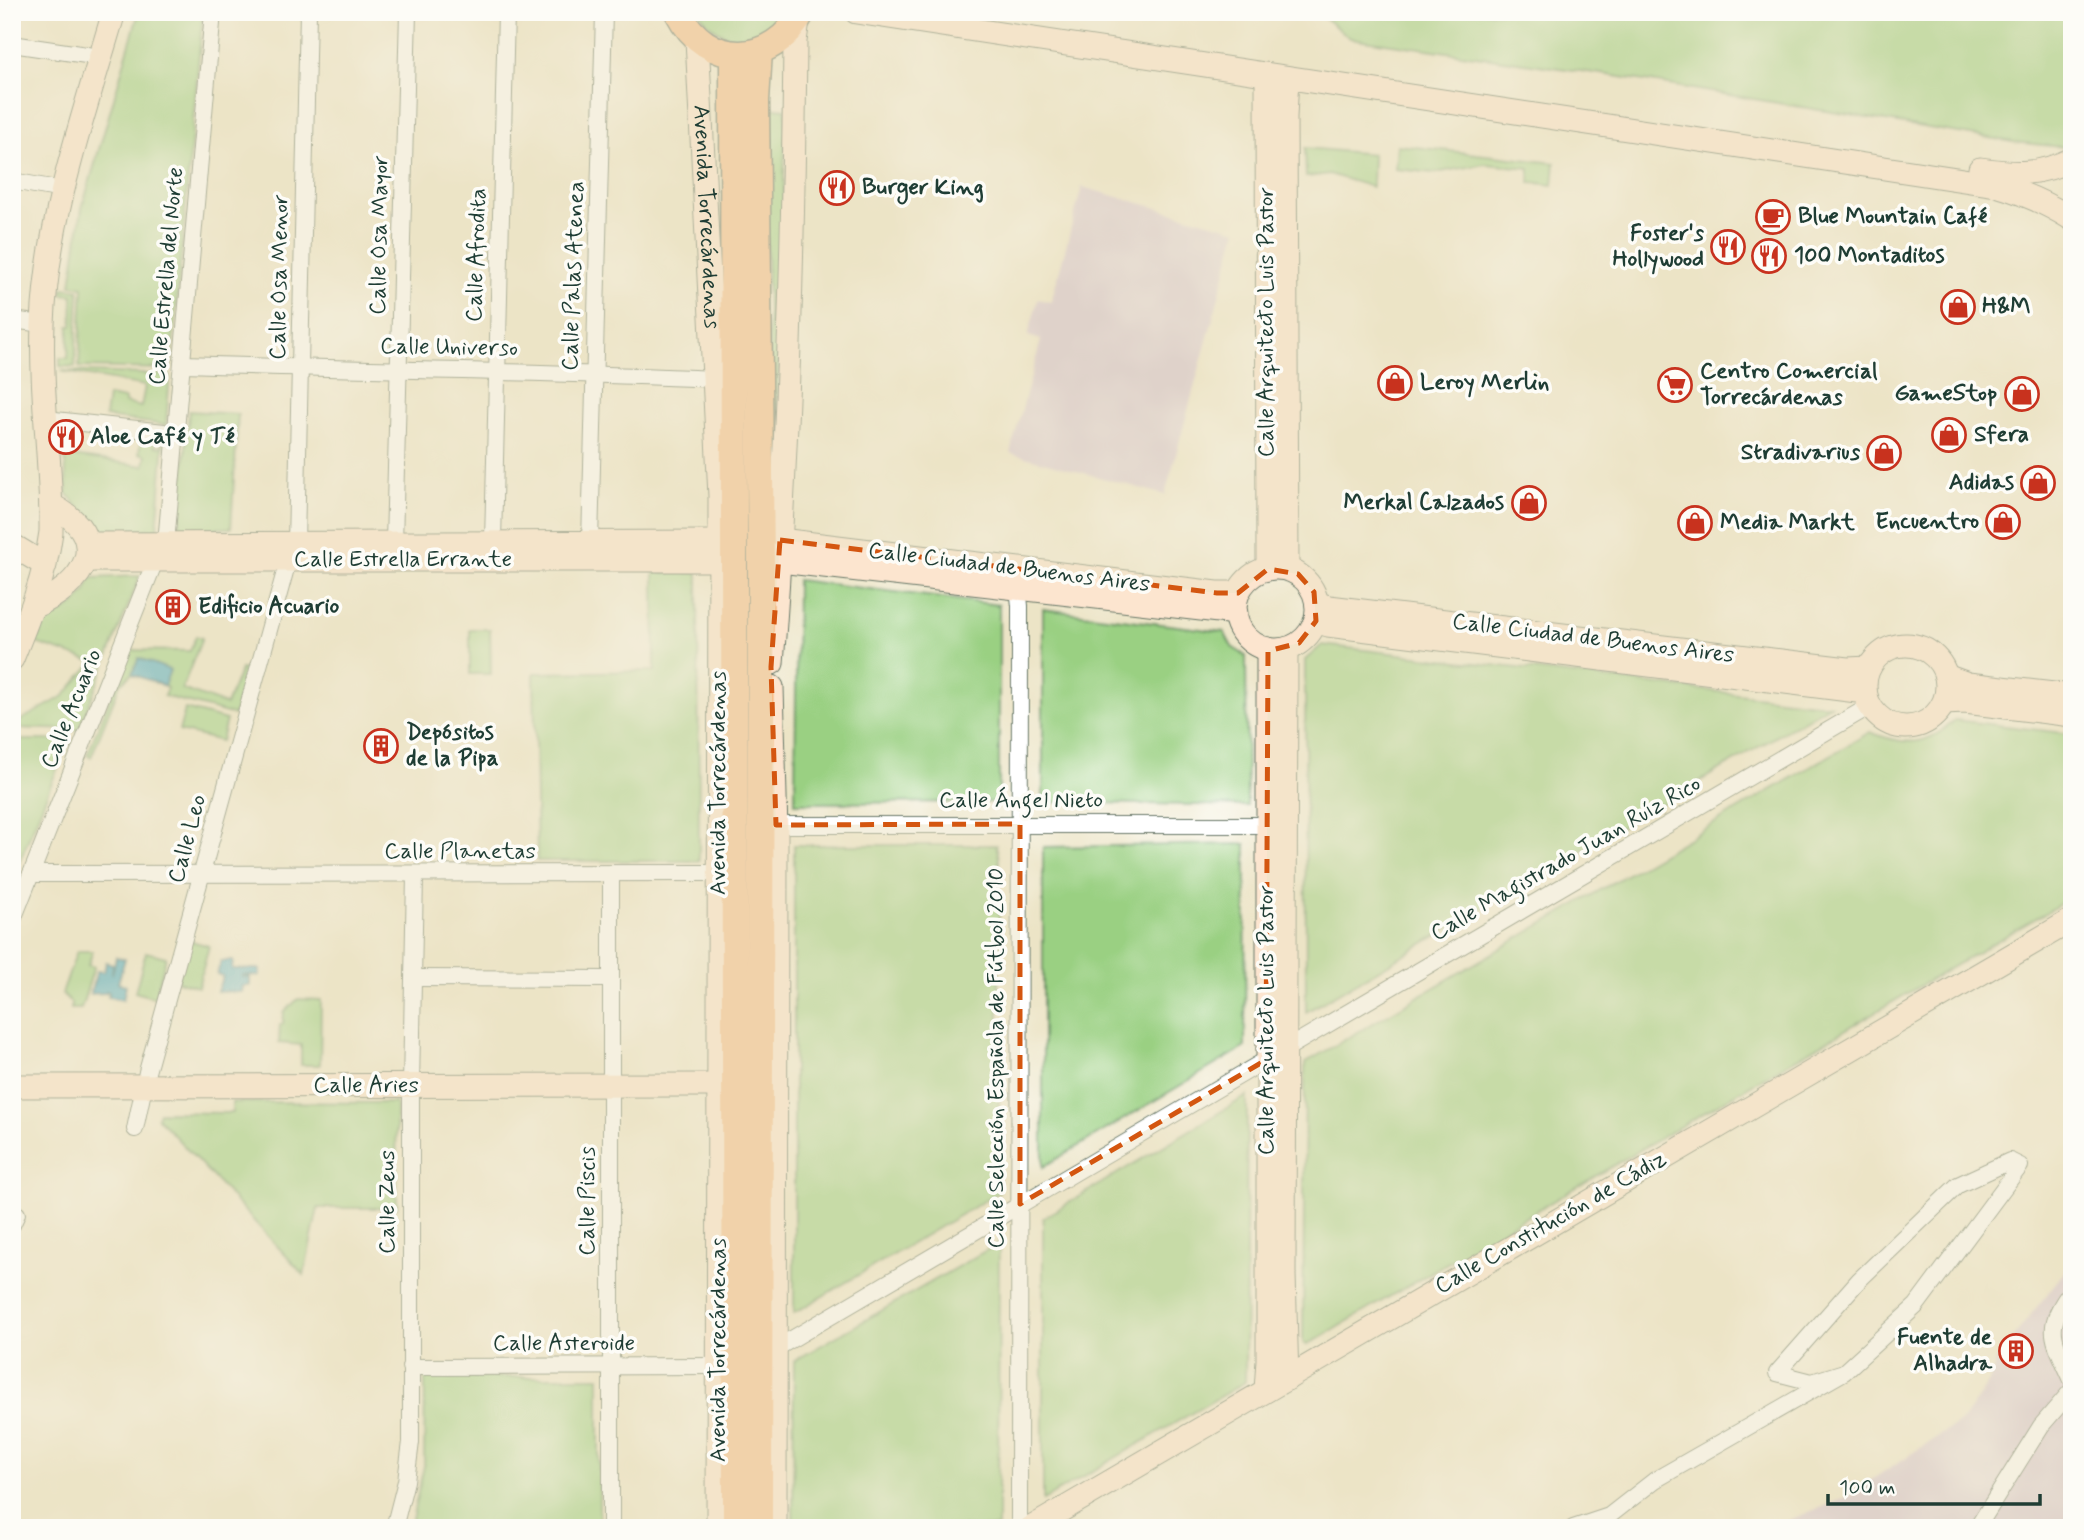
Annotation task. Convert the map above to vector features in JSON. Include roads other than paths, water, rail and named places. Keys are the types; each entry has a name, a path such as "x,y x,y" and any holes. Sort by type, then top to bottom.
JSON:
{"main road":[{"path":"678,12 697,39 746,53 780,41 800,16"},
{"name":"Avenida Torrecárdenas","path":"746,53 756,101 761,565 768,817 759,1528"},
{"name":"Avenida Torrecárdenas","path":"736,1528 746,53"}],"street":[{"path":"12,659 33,607 51,532 43,324 51,243 63,190 114,12"},
{"name":"Calle Estrella del Norte","path":"161,552 183,364 213,12"},
{"name":"Calle Osa Menor","path":"292,552 300,368 308,12"},
{"name":"Calle Osa Mayor","path":"394,543 408,12"},
{"name":"Calle Afrodita","path":"493,541 506,12"},
{"name":"Calle Palas Atenea","path":"590,541 604,12"},
{"path":"856,12 1996,185 2023,193 2072,219"},
{"path":"939,12 1993,170 2025,174 2054,168 2072,159"},
{"name":"Avenida Torrecárdenas","path":"775,1528 768,817 771,667 780,550 789,346 795,41 800,16"},
{"name":"Avenida Torrecárdenas","path":"697,39 715,379 720,551 718,1528"},
{"path":"12,44 100,57"},
{"name":"Calle Arquitecto Luis Pastor","path":"1277,77 1277,569"},
{"path":"12,181 63,190"},
{"path":"12,320 43,324"},
{"name":"Calle Universo","path":"183,364 497,373 594,373 715,379"},
{"path":"46,419 164,432"},
{"path":"33,607 58,595 73,583 87,552 79,528 66,513 51,506"},
{"name":"Calle Estrella Errante","path":"292,552 394,543 493,541 590,541 688,550"},
{"path":"12,545 45,565"},
{"name":"Calle Ciudad de Buenos Aires","path":"780,550 1018,587 1237,603"},
{"name":"Calle Ciudad de Buenos Aires","path":"780,550 1217,593 1237,603"},
{"name":"Calle Estrella Errante","path":"87,552 720,551"},
{"name":"Calle Acuario","path":"12,922 161,552"},
{"name":"Calle Leo","path":"135,1129 143,1087 292,552"},
{"path":"1277,569 1298,574 1307,582 1314,592 1316,612 1309,634 1299,643 1277,649 1256,645 1246,636 1239,626 1237,603 1245,582 1255,574 1277,569"},
{"name":"Calle Selección Española de Fútbol 2010","path":"1018,587 1019,1528"},
{"name":"Calle Ciudad de Buenos Aires","path":"1869,668 1834,668 1329,607 1316,612 1328,625 1868,699 1880,718 1893,725 1908,727 1923,724 1936,715 1944,703"},
{"path":"1868,699 1865,680 1876,658 1898,645 1910,645 1923,648 1941,665 1946,676 1947,694 1944,703 1965,702 2072,715"},
{"name":"Calle Arquitecto Luis Pastor","path":"1277,649 1266,825 1287,1379"},
{"name":"Calle Arquitecto Luis Pastor","path":"1266,1390 1275,1055 1277,649"},
{"path":"1946,676 1968,684 2072,696"},
{"name":"Calle Magistrado Juan Ruíz Rico","path":"775,1349 1275,1055 1868,699"},
{"name":"Calle Ángel Nieto","path":"768,817 1020,824 1266,825"},
{"path":"31,874 202,872"},
{"name":"Calle Planetas","path":"202,872 415,875 719,873"},
{"name":"Calle Piscis","path":"611,874 611,1528"},
{"name":"Calle Zeus","path":"394,1528 410,1454 411,1086 415,875"},
{"name":"Calle Constitución de Cádiz","path":"1031,1528 2072,920"},
{"name":"Calle Constitución de Cádiz","path":"1059,1528 2072,934"},
{"path":"414,978 611,979"},
{"name":"Calle Aries","path":"12,1086 719,1085"},
{"path":"1573,1528 1609,1517 1655,1480 1844,1373 1916,1306 2020,1166 2010,1161 1958,1185 1859,1280 1777,1373 1812,1382 1844,1373"},
{"path":"2072,1290 2053,1320 2053,1333 2072,1380"},
{"name":"Calle Asteroide","path":"410,1367 719,1366"},
{"path":"1977,1528 2041,1426 2072,1390"}],"water":[{"path":"139,658 170,670 164,686 132,674"},
{"path":"116,957 125,959 118,983 126,985 123,1000 108,997 109,992 106,991 90,994 97,971 104,972 106,962 113,964 112,974"},
{"path":"221,961 233,961 232,969 260,969 260,976 243,975 250,977 250,986 243,986 242,992 217,991 223,976 217,974"}],"place":[{"name":"Burger King","path":"837,188"},
{"name":"Blue Mountain Café","path":"1773,217"},
{"name":"Foster's Hollywood","path":"1728,247"},
{"name":"100 Montaditos","path":"1769,256"},
{"name":"H&M","path":"1958,307"},
{"name":"Leroy Merlin","path":"1395,383"},
{"name":"Centro Comercial Torrecárdenas","path":"1675,385"},
{"name":"GameStop","path":"2022,394"},
{"name":"Sfera","path":"1949,435"},
{"name":"Aloe Café y Té","path":"66,437"},
{"name":"Stradivarius","path":"1884,453"},
{"name":"Adidas","path":"2038,483"},
{"name":"Merkal Calzados","path":"1529,503"},
{"name":"Encuentro","path":"2003,522"},
{"name":"Media Markt","path":"1695,523"},
{"name":"Edificio Acuario","path":"173,607"},
{"name":"Depósitos de la Pipa","path":"381,746"},
{"name":"Fuente de Alhadra","path":"2016,1351"}]}
